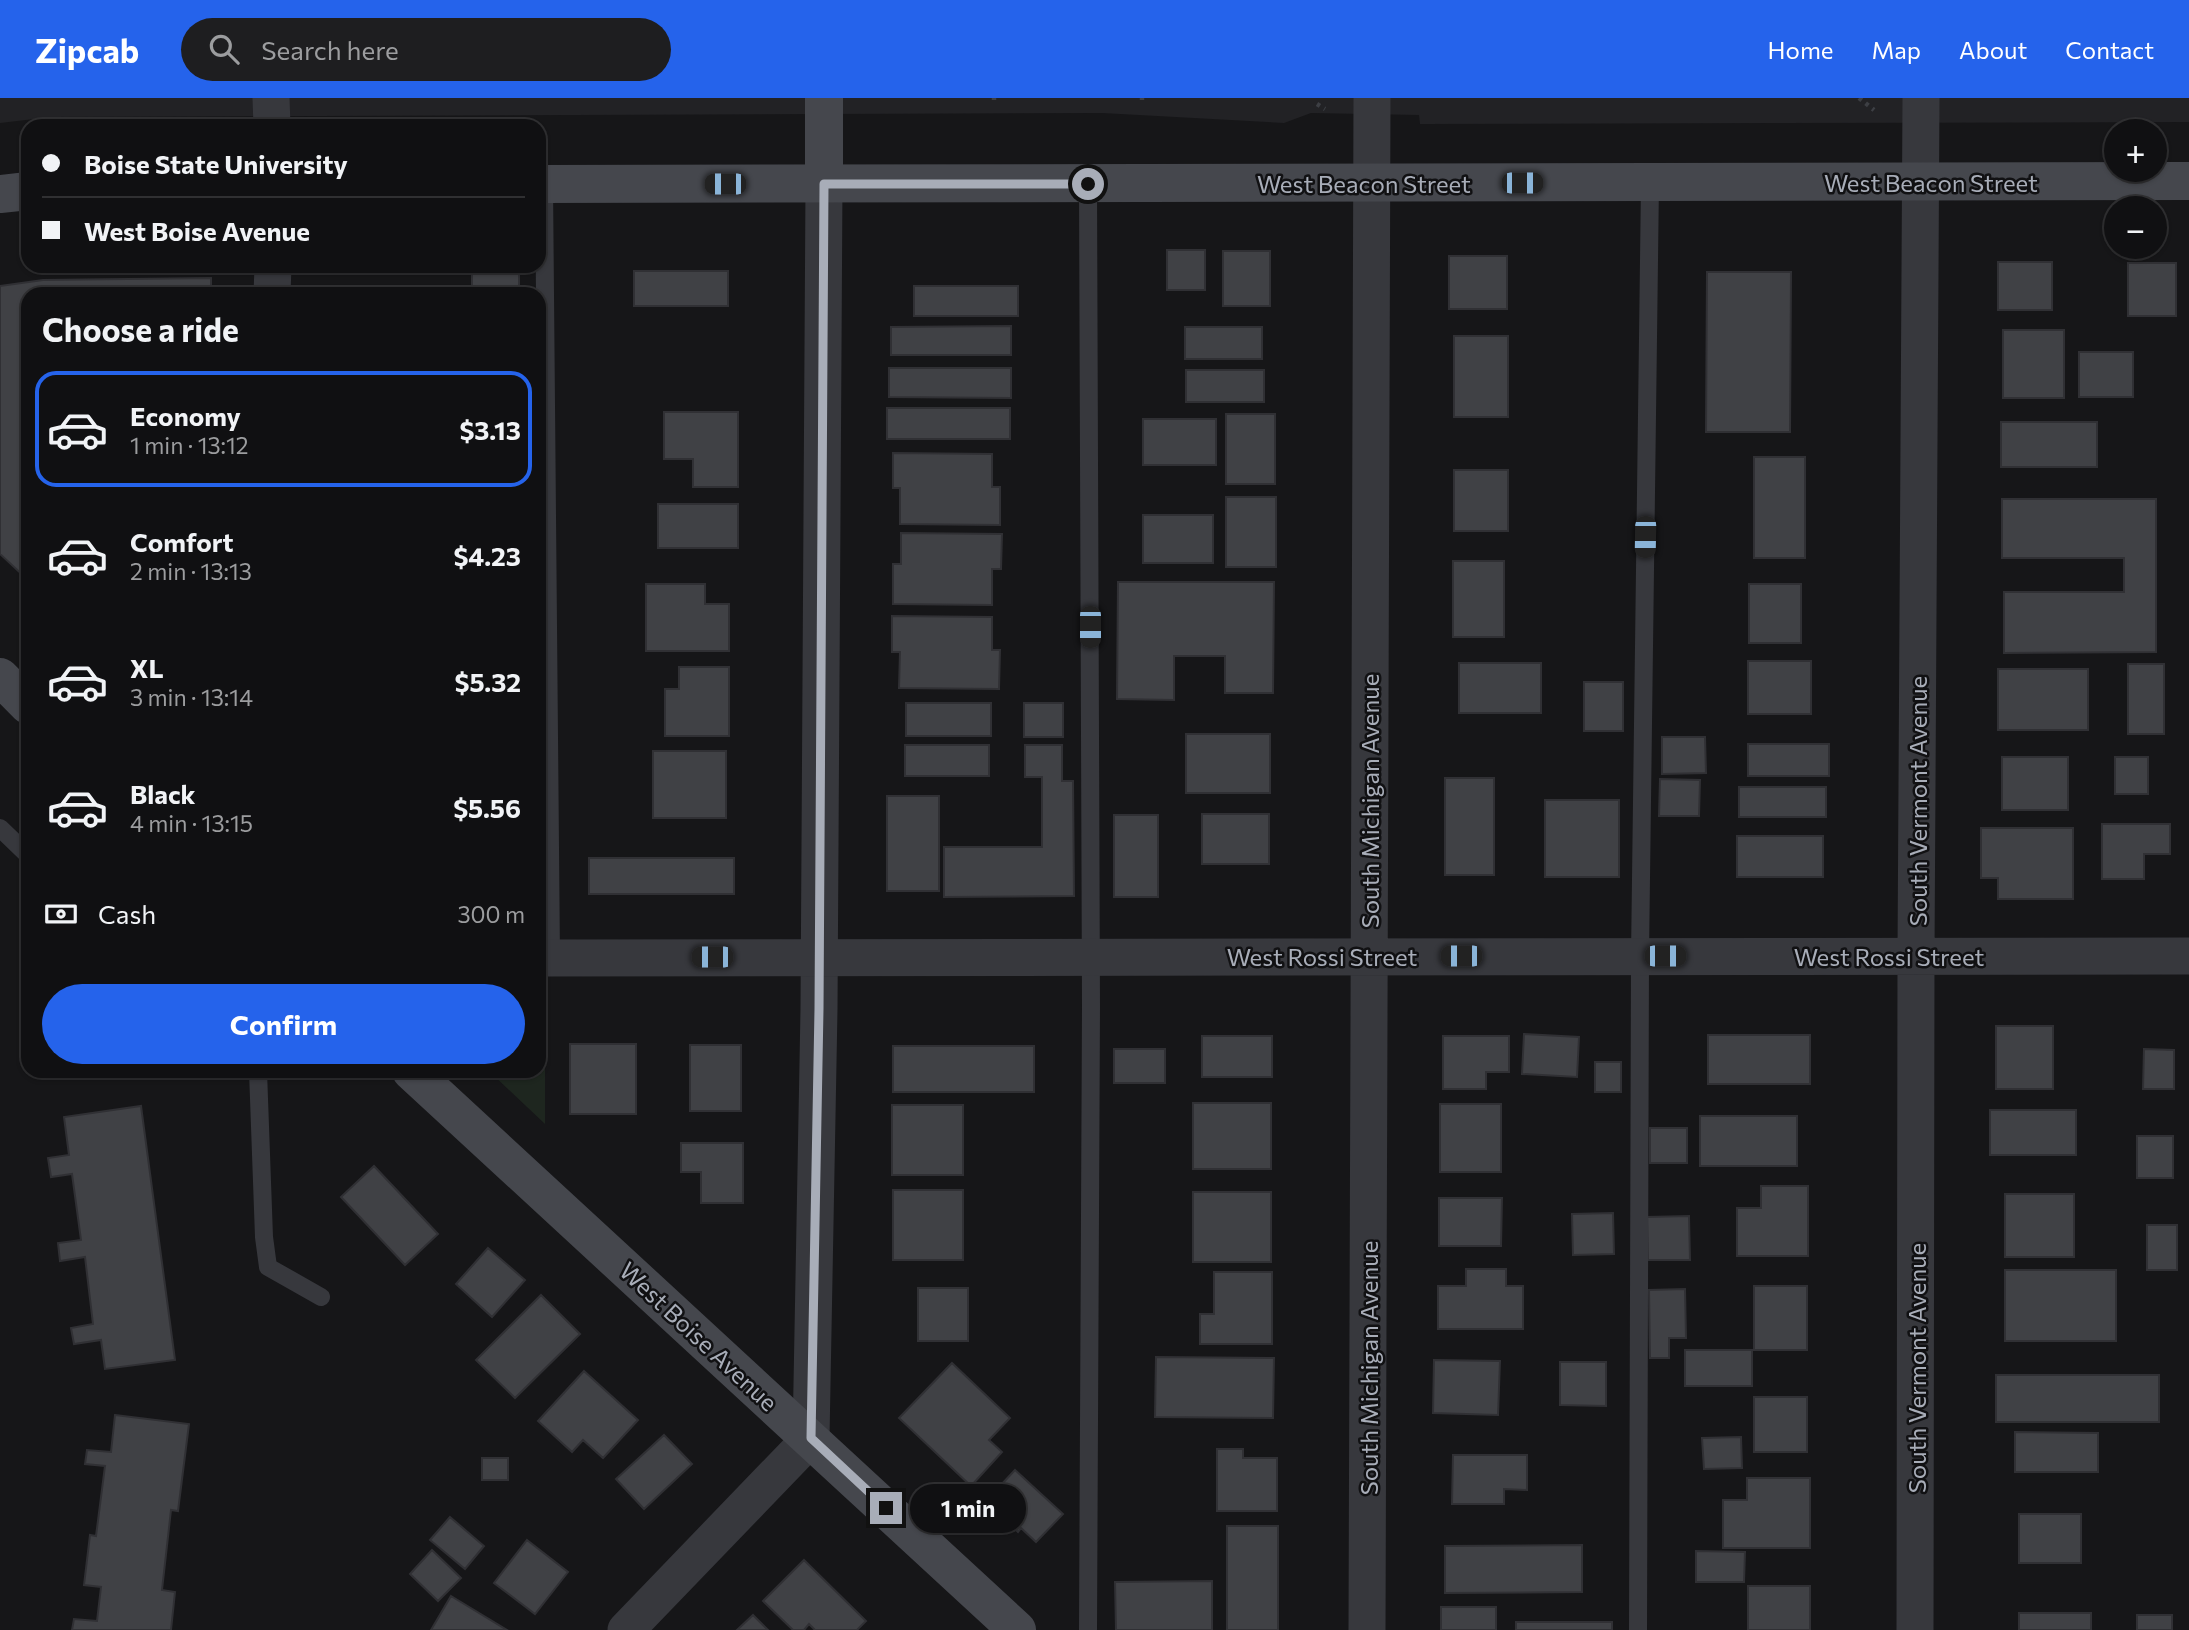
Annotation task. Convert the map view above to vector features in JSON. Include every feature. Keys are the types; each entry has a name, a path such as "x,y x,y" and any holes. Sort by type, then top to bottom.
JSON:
{"street":[{"path":"271,98 272,119"},
{"path":"626,1630 811,1438 819,957 824,98"},
{"name":"South Michigan Avenue","path":"1367,1630 1372,98"},
{"name":"South Vermont Avenue","path":"1915,1630 1921,98"},
{"name":"West Beacon Street","path":"546,184 2189,181"},
{"path":"0,194 21,192"},
{"path":"0,677 21,698"},
{"name":"West Rossi Street","path":"546,958 2189,956"},
{"name":"West Boise Avenue","path":"419,1078 1017,1630"}],"lane":[{"path":"1638,1630 1640,956 1650,183"},
{"path":"1088,184 1091,957 1088,1630"},
{"path":"0,828 21,848"},
{"path":"258,1078 264,1237 268,1267 321,1297"}],"path":[{"path":"1859,98 1874,110"},
{"path":"1317,104 1325,109"}],"shaded area":[{"path":"0,98 2189,98 2189,122 2167,122 2167,119 2104,119 2104,122 1420,124 1419,115 1311,113 1284,123 1102,113 51,117 0,123"},
{"path":"496,1078 545,1078 545,1124"}],"building":[{"path":"1167,250 1205,250 1205,290 1167,290"},
{"path":"1223,251 1270,251 1270,306 1223,306"},
{"path":"1449,256 1507,256 1507,309 1449,309"},
{"path":"1998,262 2052,262 2052,310 1998,310"},
{"path":"2128,263 2176,263 2176,316 2128,316"},
{"path":"634,271 728,271 728,306 634,306"},
{"path":"1707,272 1791,272 1790,432 1706,432"},
{"path":"472,273 519,273 519,287 472,287"},
{"path":"211,278 211,287 21,287 21,574 0,554 0,286 43,280"},
{"path":"914,286 1018,286 1018,316 914,316"},
{"path":"1011,326 1011,355 891,355 891,327"},
{"path":"1185,327 1262,327 1262,359 1185,359"},
{"path":"2003,330 2064,330 2064,398 2003,398"},
{"path":"1454,336 1508,336 1508,417 1454,417"},
{"path":"2079,352 2133,352 2133,397 2079,397"},
{"path":"889,368 1011,368 1011,398 889,397"},
{"path":"1186,370 1264,370 1264,402 1186,402"},
{"path":"887,408 1010,408 1010,439 887,439"},
{"path":"664,412 738,412 738,487 693,487 693,459 664,459"},
{"path":"1226,414 1275,414 1275,484 1226,484"},
{"path":"1143,419 1216,419 1216,465 1143,465"},
{"path":"2001,422 2097,422 2097,467 2001,467"},
{"path":"893,453 992,454 992,487 1000,487 1000,525 900,524 900,488 893,488"},
{"path":"1754,457 1805,457 1805,558 1754,558"},
{"path":"1454,470 1508,470 1508,531 1454,531"},
{"path":"1226,497 1276,497 1276,567 1226,567"},
{"path":"2002,499 2156,499 2156,652 2004,653 2004,592 2124,592 2124,558 2002,558"},
{"path":"658,504 738,504 738,548 658,548"},
{"path":"1143,515 1213,515 1213,563 1143,563"},
{"path":"901,533 1002,534 1001,569 992,569 992,605 893,604 893,564 901,564"},
{"path":"1453,561 1504,561 1504,637 1453,637"},
{"path":"1118,582 1274,582 1273,693 1225,693 1225,656 1174,656 1174,700 1117,699"},
{"path":"646,584 705,584 705,604 729,604 729,651 646,651"},
{"path":"1749,584 1801,584 1801,643 1749,643"},
{"path":"892,616 992,617 992,650 1000,650 999,689 899,688 900,652 892,652"},
{"path":"1748,661 1811,661 1811,714 1748,714"},
{"path":"1459,663 1541,663 1541,713 1459,713"},
{"path":"2128,664 2164,664 2164,734 2128,734"},
{"path":"679,667 729,667 729,736 665,736 665,689 679,689"},
{"path":"1998,669 2088,669 2088,730 1998,730"},
{"path":"1584,682 1623,682 1623,731 1584,731"},
{"path":"906,703 991,703 991,736 906,736"},
{"path":"1024,703 1063,703 1063,737 1024,737"},
{"path":"1186,734 1270,734 1270,793 1186,793"},
{"path":"1662,737 1705,737 1706,773 1662,774"},
{"path":"1748,744 1829,744 1829,776 1748,776"},
{"path":"905,745 989,745 989,776 905,776"},
{"path":"1025,745 1062,745 1062,781 1073,781 1074,896 944,897 944,847 1042,847 1042,777 1025,777"},
{"path":"653,751 726,751 726,818 653,818"},
{"path":"2002,757 2068,757 2068,810 2002,810"},
{"path":"2115,757 2148,757 2148,794 2115,794"},
{"path":"1445,778 1494,778 1494,875 1445,875"},
{"path":"1660,779 1700,780 1699,816 1659,816"},
{"path":"1739,787 1826,787 1826,817 1739,817"},
{"path":"887,796 939,796 939,891 887,891"},
{"path":"1545,800 1619,800 1619,877 1545,877"},
{"path":"1202,814 1269,814 1269,864 1202,864"},
{"path":"1114,815 1158,815 1158,897 1114,897"},
{"path":"2102,824 2170,824 2170,854 2144,854 2144,879 2102,879"},
{"path":"1981,828 2073,828 2073,899 1998,899 1998,878 1981,878"},
{"path":"1737,836 1823,836 1823,877 1737,877"},
{"path":"589,858 734,858 734,894 589,894"},
{"path":"1996,1026 2053,1026 2053,1089 1996,1089"},
{"path":"1524,1034 1579,1037 1577,1077 1522,1074"},
{"path":"1708,1035 1810,1035 1810,1084 1708,1084"},
{"path":"1202,1036 1272,1036 1272,1077 1202,1077"},
{"path":"1443,1036 1509,1036 1509,1072 1486,1072 1486,1089 1443,1089"},
{"path":"570,1044 636,1044 636,1114 570,1114"},
{"path":"690,1045 741,1045 741,1111 690,1111"},
{"path":"893,1046 1034,1046 1034,1092 893,1092"},
{"path":"1114,1049 1165,1049 1165,1083 1114,1083"},
{"path":"2144,1049 2174,1050 2174,1089 2143,1089"},
{"path":"1595,1062 1621,1062 1621,1092 1595,1092"},
{"path":"1193,1103 1271,1103 1271,1169 1193,1169"},
{"path":"1440,1104 1501,1104 1501,1172 1440,1172"},
{"path":"892,1105 963,1105 963,1175 892,1175"},
{"path":"141,1106 175,1360 105,1369 101,1340 74,1344 71,1328 93,1324 85,1257 60,1261 58,1243 81,1240 72,1174 51,1177 48,1158 69,1155 64,1117"},
{"path":"1990,1110 2076,1110 2076,1155 1990,1155"},
{"path":"1700,1116 1797,1116 1797,1166 1700,1166"},
{"path":"1650,1128 1687,1128 1687,1163 1650,1163"},
{"path":"2137,1136 2173,1136 2173,1178 2137,1178"},
{"path":"681,1143 743,1143 743,1203 701,1203 701,1172 681,1172"},
{"path":"374,1166 438,1234 405,1265 341,1197"},
{"path":"1761,1186 1808,1186 1808,1256 1737,1256 1737,1208 1761,1208"},
{"path":"893,1190 963,1190 963,1260 893,1260"},
{"path":"1193,1192 1271,1192 1271,1262 1193,1262"},
{"path":"2005,1194 2074,1194 2074,1257 2005,1257"},
{"path":"1439,1198 1502,1198 1501,1246 1439,1246"},
{"path":"1613,1213 1614,1254 1573,1255 1572,1214"},
{"path":"1689,1216 1690,1260 1648,1260 1647,1217"},
{"path":"2147,1225 2177,1225 2177,1270 2147,1270"},
{"path":"488,1248 525,1280 492,1317 456,1284"},
{"path":"1466,1269 1506,1269 1506,1286 1523,1286 1523,1329 1438,1329 1438,1286 1466,1286"},
{"path":"2005,1270 2116,1270 2116,1341 2005,1341"},
{"path":"1214,1272 1272,1272 1272,1344 1200,1344 1200,1314 1214,1314"},
{"path":"1754,1286 1807,1286 1807,1350 1754,1350"},
{"path":"918,1288 968,1288 968,1341 918,1341"},
{"path":"1685,1289 1686,1338 1669,1338 1669,1358 1650,1358 1649,1290"},
{"path":"541,1295 580,1334 515,1398 476,1360"},
{"path":"1685,1350 1752,1350 1752,1386 1685,1386"},
{"path":"1156,1357 1274,1358 1273,1418 1155,1417"},
{"path":"1434,1360 1500,1361 1498,1415 1433,1413"},
{"path":"1560,1362 1606,1362 1606,1406 1560,1405"},
{"path":"952,1363 1010,1418 989,1440 1002,1452 971,1486 899,1418"},
{"path":"584,1371 638,1420 603,1458 583,1440 572,1452 538,1421"},
{"path":"1996,1375 2159,1375 2159,1422 1996,1422"},
{"path":"1754,1397 1807,1397 1807,1452 1754,1452"},
{"path":"115,1415 189,1424 178,1511 171,1510 162,1590 175,1592 171,1630 72,1630 74,1619 97,1621 101,1587 84,1585 90,1535 96,1536 105,1466 85,1464 87,1450 111,1452"},
{"path":"2015,1432 2098,1433 2098,1472 2015,1472"},
{"path":"664,1435 692,1464 644,1509 616,1479"},
{"path":"1741,1437 1742,1468 1704,1469 1702,1438"},
{"path":"1217,1449 1243,1449 1243,1458 1277,1458 1277,1511 1217,1511"},
{"path":"1453,1455 1527,1455 1527,1490 1504,1489 1504,1504 1452,1504"},
{"path":"482,1458 508,1458 508,1480 482,1480"},
{"path":"1015,1470 1063,1514 1036,1542 1021,1528 1018,1532 985,1502"},
{"path":"1747,1478 1810,1478 1810,1548 1723,1548 1723,1500 1747,1500"},
{"path":"2019,1514 2081,1514 2081,1563 2019,1563"},
{"path":"450,1517 484,1546 465,1569 430,1540"},
{"path":"1227,1526 1278,1526 1278,1630 1227,1630"},
{"path":"527,1540 568,1572 535,1614 494,1583"},
{"path":"1582,1545 1582,1592 1445,1593 1445,1546"},
{"path":"432,1550 461,1578 438,1601 410,1574"},
{"path":"1696,1551 1745,1552 1744,1582 1696,1582"},
{"path":"804,1560 866,1621 857,1630 815,1630 809,1624 804,1630 793,1630 763,1601"},
{"path":"1212,1581 1212,1630 1116,1630 1115,1582"},
{"path":"1748,1586 1810,1586 1810,1630 1748,1630"},
{"path":"451,1596 507,1630 431,1630"},
{"path":"1441,1607 1496,1607 1496,1630 1441,1630"},
{"path":"2019,1613 2091,1613 2091,1630 2019,1630"},
{"path":"753,1615 768,1630 737,1630"},
{"path":"2137,1615 2172,1615 2172,1630 2137,1630"},
{"path":"1516,1622 1612,1622 1612,1630 1516,1630"}],"route":[{"path":"886,1508 811,1438 819,1009 824,184 1088,184"}]}
